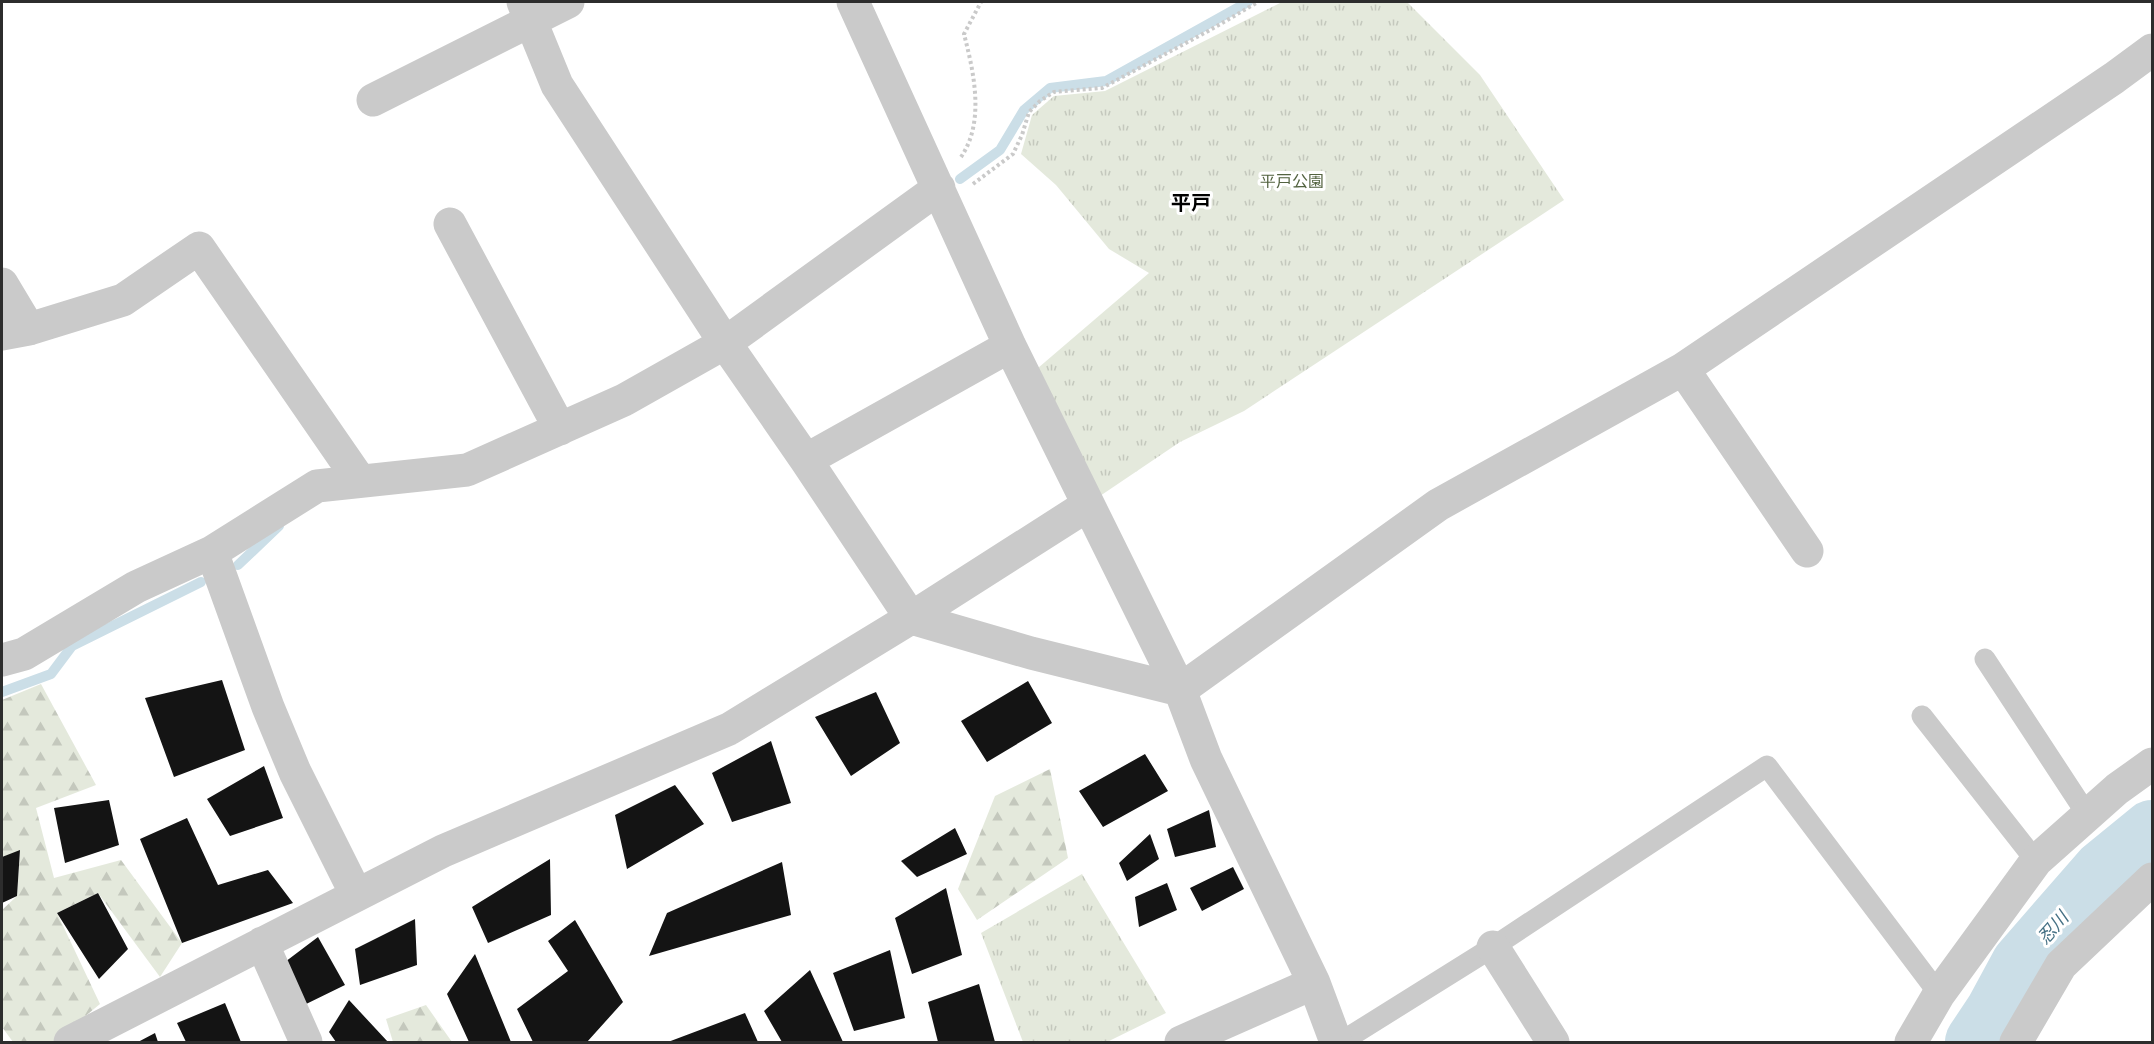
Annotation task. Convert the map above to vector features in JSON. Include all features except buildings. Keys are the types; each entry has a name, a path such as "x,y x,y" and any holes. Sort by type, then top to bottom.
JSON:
{"street":[{"path":"374,100 527,11 568,2"},
{"path":"853,2 1010,346 1180,690 1206,759 1314,983 1339,1042"},
{"path":"527,11 557,86 725,343 807,460 911,618 1031,652 1180,690 1438,506 1683,369 2152,50"},
{"path":"2,660 24,654 136,587 212,552 317,486 467,470 624,400 725,343 943,196"},
{"path":"450,224 560,429"},
{"path":"2,284 16,331 123,300 199,248 360,482"},
{"path":"807,460 1010,346"},
{"path":"1683,369 1807,551"},
{"path":"70,1042 443,851 729,729 911,618 1088,505"},
{"path":"212,552 268,707 295,772 356,894"},
{"path":"1911,1042 1939,994 2036,861 2117,789 2152,764"},
{"path":"2016,1042 2061,965 2152,879"},
{"path":"262,943 306,1042"},
{"path":"1493,947 1553,1042"},
{"path":"1181,1042 1314,983"}],"lane":[{"path":"1984,659 2088,816"},
{"path":"1922,716 2036,861"},
{"path":"1339,1042 1493,947 1767,766 1939,994"}],"path":[{"path":"943,196 967,148 975,118 974,74 964,34 981,2"},
{"path":"943,196 1013,154 1029,112 1053,92 1102,88 1258,2"}],"green space":[{"name":"平戸公園","path":"1282,2 1407,2 1480,75 1564,200 1244,411 1180,442 1100,496 1038,368 1149,273 1109,249 1056,185 1021,154 1032,115 1054,96 1105,91"},
{"path":"41,684 96,785 36,808 54,878 121,860 182,943 160,977 98,893 57,913 100,1004 54,1042 13,1042 2,1027 2,910 17,896 20,851 2,857 2,700"},
{"path":"1050,769 1068,858 977,920 958,889 995,796"},
{"path":"1082,874 1166,1013 1107,1042 1023,1042 981,933"},
{"path":"426,1005 452,1042 393,1042 386,1019"}],"waterway":[{"path":"960,179 1000,150 1024,110 1050,88 1106,81 1248,2"},
{"path":"238,565 279,526"},
{"path":"2,692 51,674 72,646 201,582"},
{"name":"忍川","path":"1976,1042 1996,1012 2022,964 2103,871 2152,831"}],"district":[{"name":"平戸","path":"1191,203"}]}
